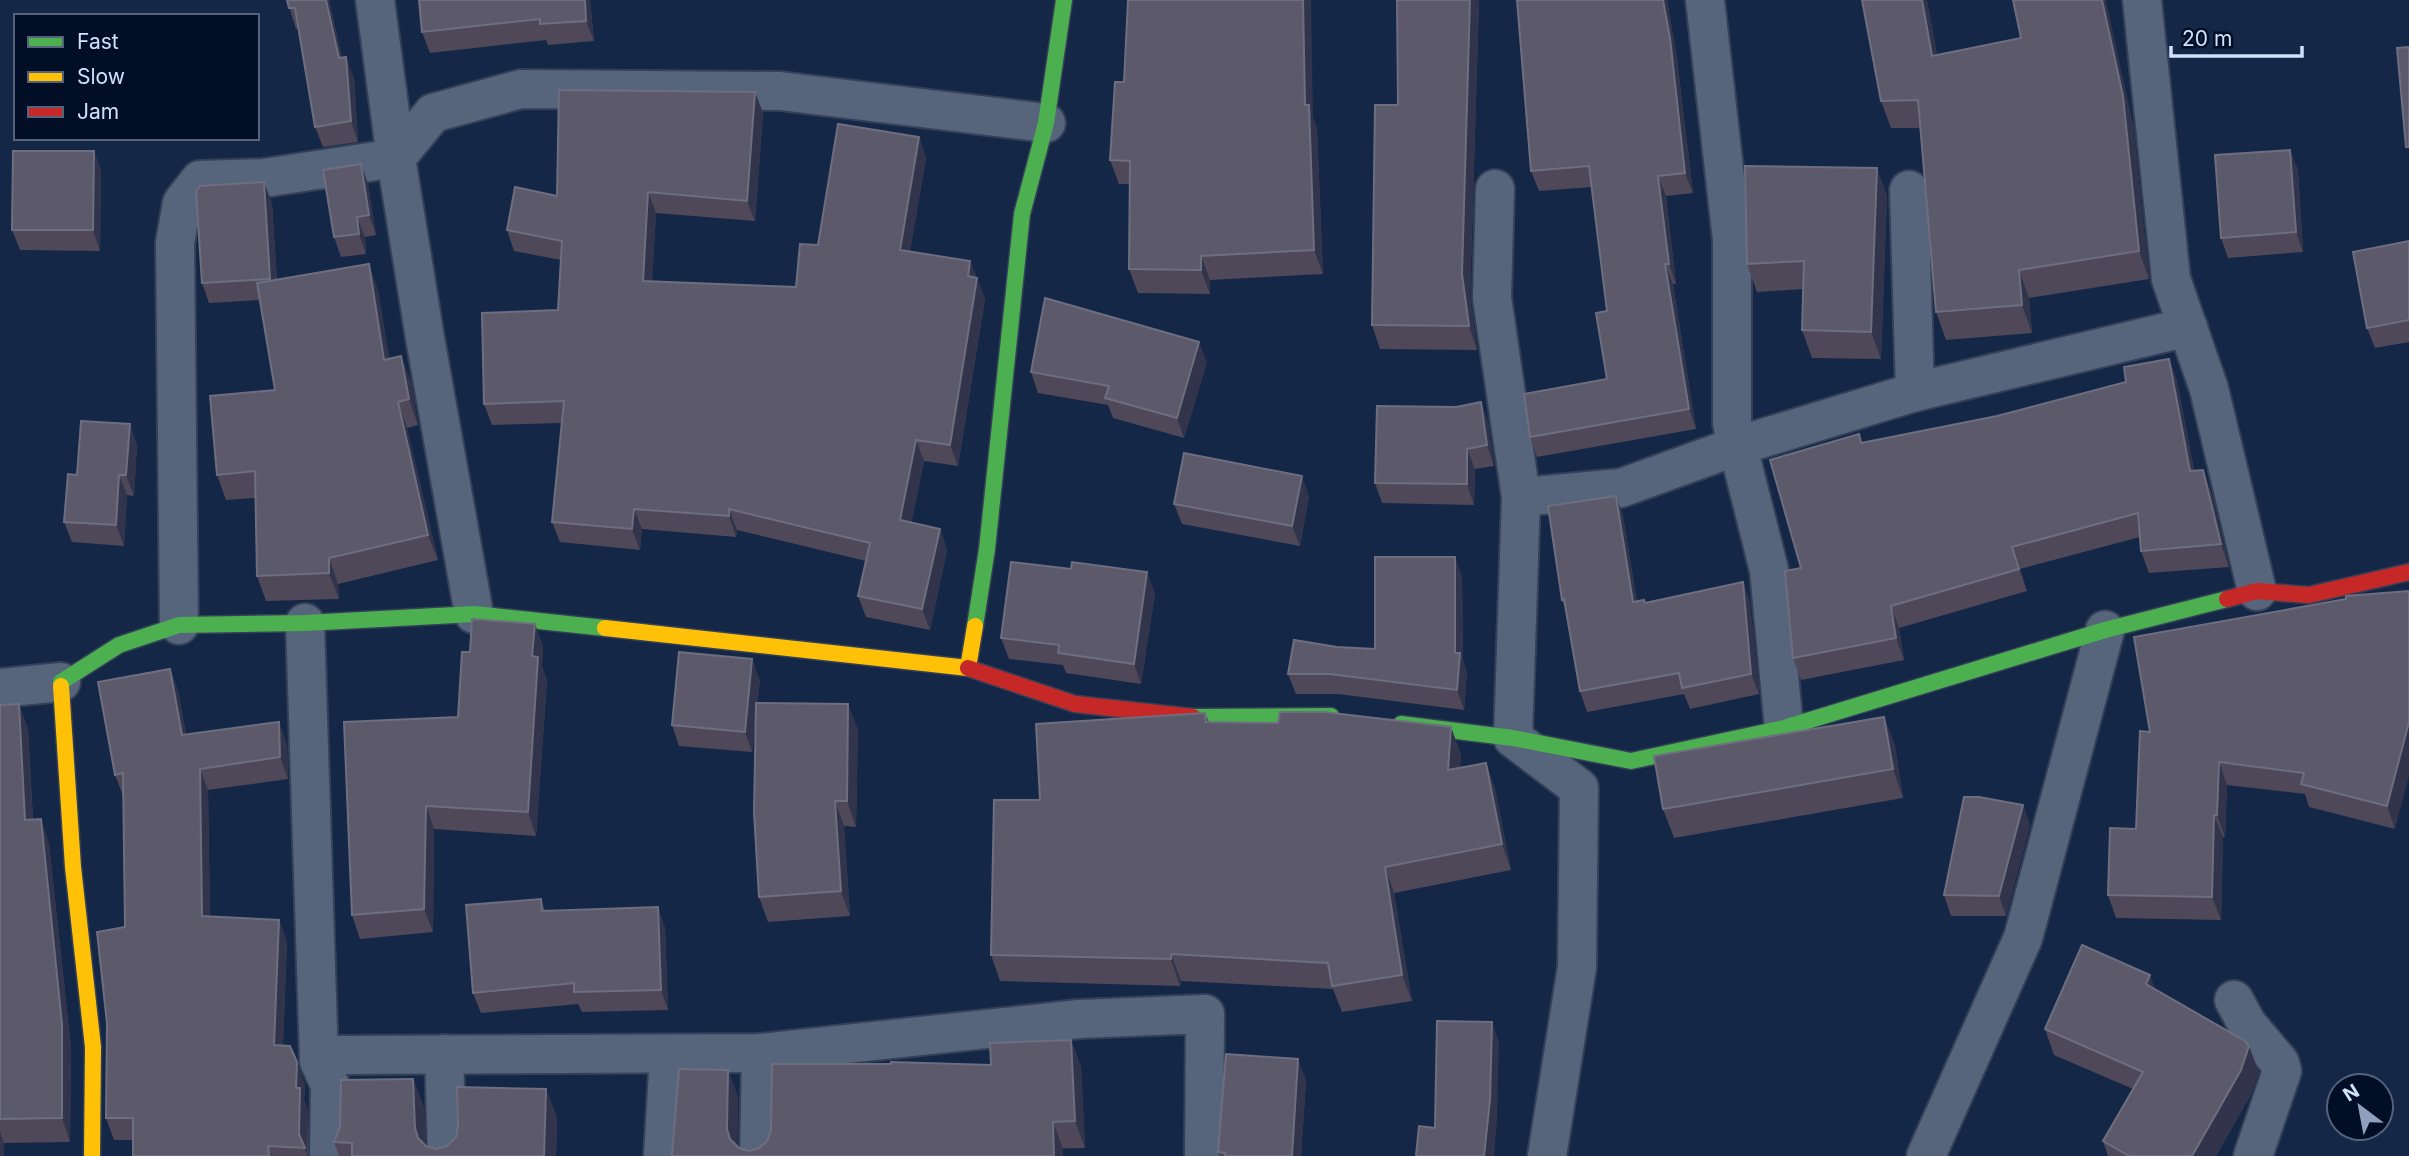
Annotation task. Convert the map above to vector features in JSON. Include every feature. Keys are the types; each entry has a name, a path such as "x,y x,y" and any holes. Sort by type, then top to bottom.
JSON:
{"street":[{"path":"375,0 396,158 425,338 474,614"},
{"path":"968,668 987,549 1021,214 1046,123 1064,0"},
{"path":"1705,0 1732,240 1731,423 1769,570 1784,728"},
{"path":"2142,0 2171,279 2209,389 2257,591"},
{"path":"179,625 175,243 183,203 200,180 264,178 396,158 433,113 521,89 780,91 1046,123"},
{"path":"1495,189 1492,298 1521,498 1513,738"},
{"path":"1909,190 1915,392"},
{"path":"1521,498 1621,488 1737,446 1915,392 2188,327"},
{"path":"1390,722 1513,738 1631,761 1784,728 2105,630 2257,591 2309,595 2409,572"},
{"path":"0,688 61,682 119,645 179,625 305,623 474,614 968,668 1075,704 1189,717 1349,717"},
{"path":"305,623 319,1061 330,1084 329,1156"},
{"path":"1926,1156 2023,938 2105,630"},
{"path":"61,682 74,867 93,1046 92,1156"},
{"path":"1513,738 1579,788 1577,967 1548,1156"},
{"path":"2234,1000 2247,1024 2280,1063 2282,1071 2253,1156"},
{"path":"319,1061 333,1055 761,1053 1079,1019 1205,1014 1203,1156"},
{"path":"759,1156 761,1053"},
{"path":"444,1054 447,1156"},
{"path":"663,1156 669,1055"}],"building":[{"path":"287,0 326,0 339,58 346,57 351,121 315,127 295,8 289,8"},
{"path":"419,0 585,0 586,21 540,24 540,19 422,32"},
{"path":"1128,0 1303,0 1305,105 1309,105 1314,250 1201,256 1201,270 1129,269 1130,161 1110,160 1115,82 1124,82"},
{"path":"1397,0 1470,0 1462,274 1469,326 1372,325 1375,105 1398,105"},
{"path":"1517,0 1663,0 1670,38 1685,173 1658,176 1669,264 1665,264 1689,409 1530,437 1524,394 1607,379 1596,313 1607,311 1589,166 1531,171"},
{"path":"1862,0 1922,0 1932,56 2021,38 2013,0 2102,0 2123,96 2139,251 2019,270 2022,305 1936,312 1918,100 1881,101"},
{"path":"2409,47 2409,147 2406,147 2397,48"},
{"path":"559,90 755,92 747,201 648,192 643,281 796,287 800,244 818,245 838,124 919,137 900,250 970,261 968,276 977,278 950,445 916,440 900,520 940,529 922,609 858,596 870,543 729,509 729,516 634,509 632,529 552,522 564,401 484,404 482,313 558,310 562,241 507,230 515,187 557,196"},
{"path":"2290,150 2296,232 2221,238 2215,155"},
{"path":"13,151 94,151 93,230 12,230"},
{"path":"361,164 369,215 357,217 359,234 334,237 323,170"},
{"path":"1745,166 1877,168 1871,332 1802,330 1804,261 1747,264"},
{"path":"264,182 270,279 202,283 196,191 200,186"},
{"path":"2409,241 2409,320 2367,328 2353,252"},
{"path":"369,264 384,360 401,356 409,399 398,402 428,535 329,558 329,573 257,576 255,471 217,475 210,396 275,390 257,283"},
{"path":"1045,298 1199,342 1177,418 1105,398 1109,386 1031,372"},
{"path":"2169,359 2190,471 2203,470 2221,544 2141,551 2138,513 2012,547 2019,569 1891,606 1896,638 1793,658 1785,571 1801,568 1770,460 1859,434 1861,443 1997,416 2126,382 2124,367"},
{"path":"1481,402 1487,445 1467,449 1467,484 1375,483 1377,406 1456,407"},
{"path":"81,421 130,424 126,475 119,475 116,525 64,522 68,474 77,475"},
{"path":"1184,453 1302,476 1292,526 1174,504"},
{"path":"1616,496 1633,602 1644,600 1645,603 1743,582 1751,674 1682,688 1679,673 1580,691 1564,599 1562,600 1548,506"},
{"path":"1375,557 1455,557 1455,653 1460,653 1457,690 1330,674 1288,674 1294,640 1337,647 1375,649"},
{"path":"1011,562 1071,569 1072,562 1147,572 1134,664 1058,653 1059,645 1001,638"},
{"path":"2409,591 2409,722 2387,806 2301,784 2304,773 2219,762 2217,815 2214,815 2212,897 2108,895 2110,828 2136,829 2140,731 2150,732 2134,637 2346,599 2346,596"},
{"path":"472,619 535,624 532,656 538,657 528,812 426,806 424,909 352,915 344,722 458,717 462,652 470,652"},
{"path":"679,652 752,659 745,732 672,725"},
{"path":"170,669 182,735 279,722 280,757 200,769 202,916 279,920 274,1045 290,1046 297,1062 296,1088 300,1088 299,1134 305,1148 268,1146 269,1156 133,1156 133,1118 106,1118 107,1023 97,932 125,927 123,773 115,775 98,682"},
{"path":"756,703 848,704 847,801 835,801 841,891 759,897 754,812"},
{"path":"19,704 25,820 41,819 62,1024 62,1118 0,1119 0,705"},
{"path":"1280,712 1324,712 1451,727 1448,770 1486,763 1502,844 1385,867 1402,975 1332,986 1328,963 1171,954 1171,959 991,955 994,800 1040,800 1036,724 1205,713 1206,722 1278,723"},
{"path":"1884,717 1893,769 1663,809 1654,756"},
{"path":"1964,797 2023,805 1999,896 1944,895"},
{"path":"541,899 542,911 658,907 661,990 574,992 574,983 473,993 466,905"},
{"path":"2082,945 2150,975 2146,984 2245,1041 2249,1046 2241,1070 2192,1156 2129,1156 2103,1141 2143,1072 2045,1029"},
{"path":"1437,1021 1492,1022 1490,1100 1484,1156 1416,1156 1419,1126 1435,1128"},
{"path":"1071,1040 1075,1121 1053,1122 1054,1156 672,1156 679,1069 728,1070 727,1129 730,1139 739,1148 749,1151 759,1148 767,1141 771,1130 772,1064 891,1062 991,1065 990,1043"},
{"path":"1226,1054 1298,1059 1292,1156 1225,1156 1225,1153 1218,1152"},
{"path":"413,1079 415,1128 418,1138 426,1146 436,1149 447,1146 456,1137 457,1087 546,1089 544,1156 352,1156 352,1143 334,1142 340,1127 341,1080"}],"traffic: fast":[{"path":"975,626 987,549 1022,214 1046,123 1064,0"},
{"path":"1401,724 1513,738 1631,761 1784,728 2105,630 2227,599"},
{"path":"61,686 61,682 119,645 179,625 305,623 474,614 605,628"},
{"path":"1193,717 1331,716"}],"traffic: slow":[{"path":"605,628 968,668 975,626"},
{"path":"61,686 73,867 93,1047 92,1156"}],"traffic: jam":[{"path":"2227,599 2257,591 2309,595 2409,572"},
{"path":"968,668 1075,704 1193,717"}]}
